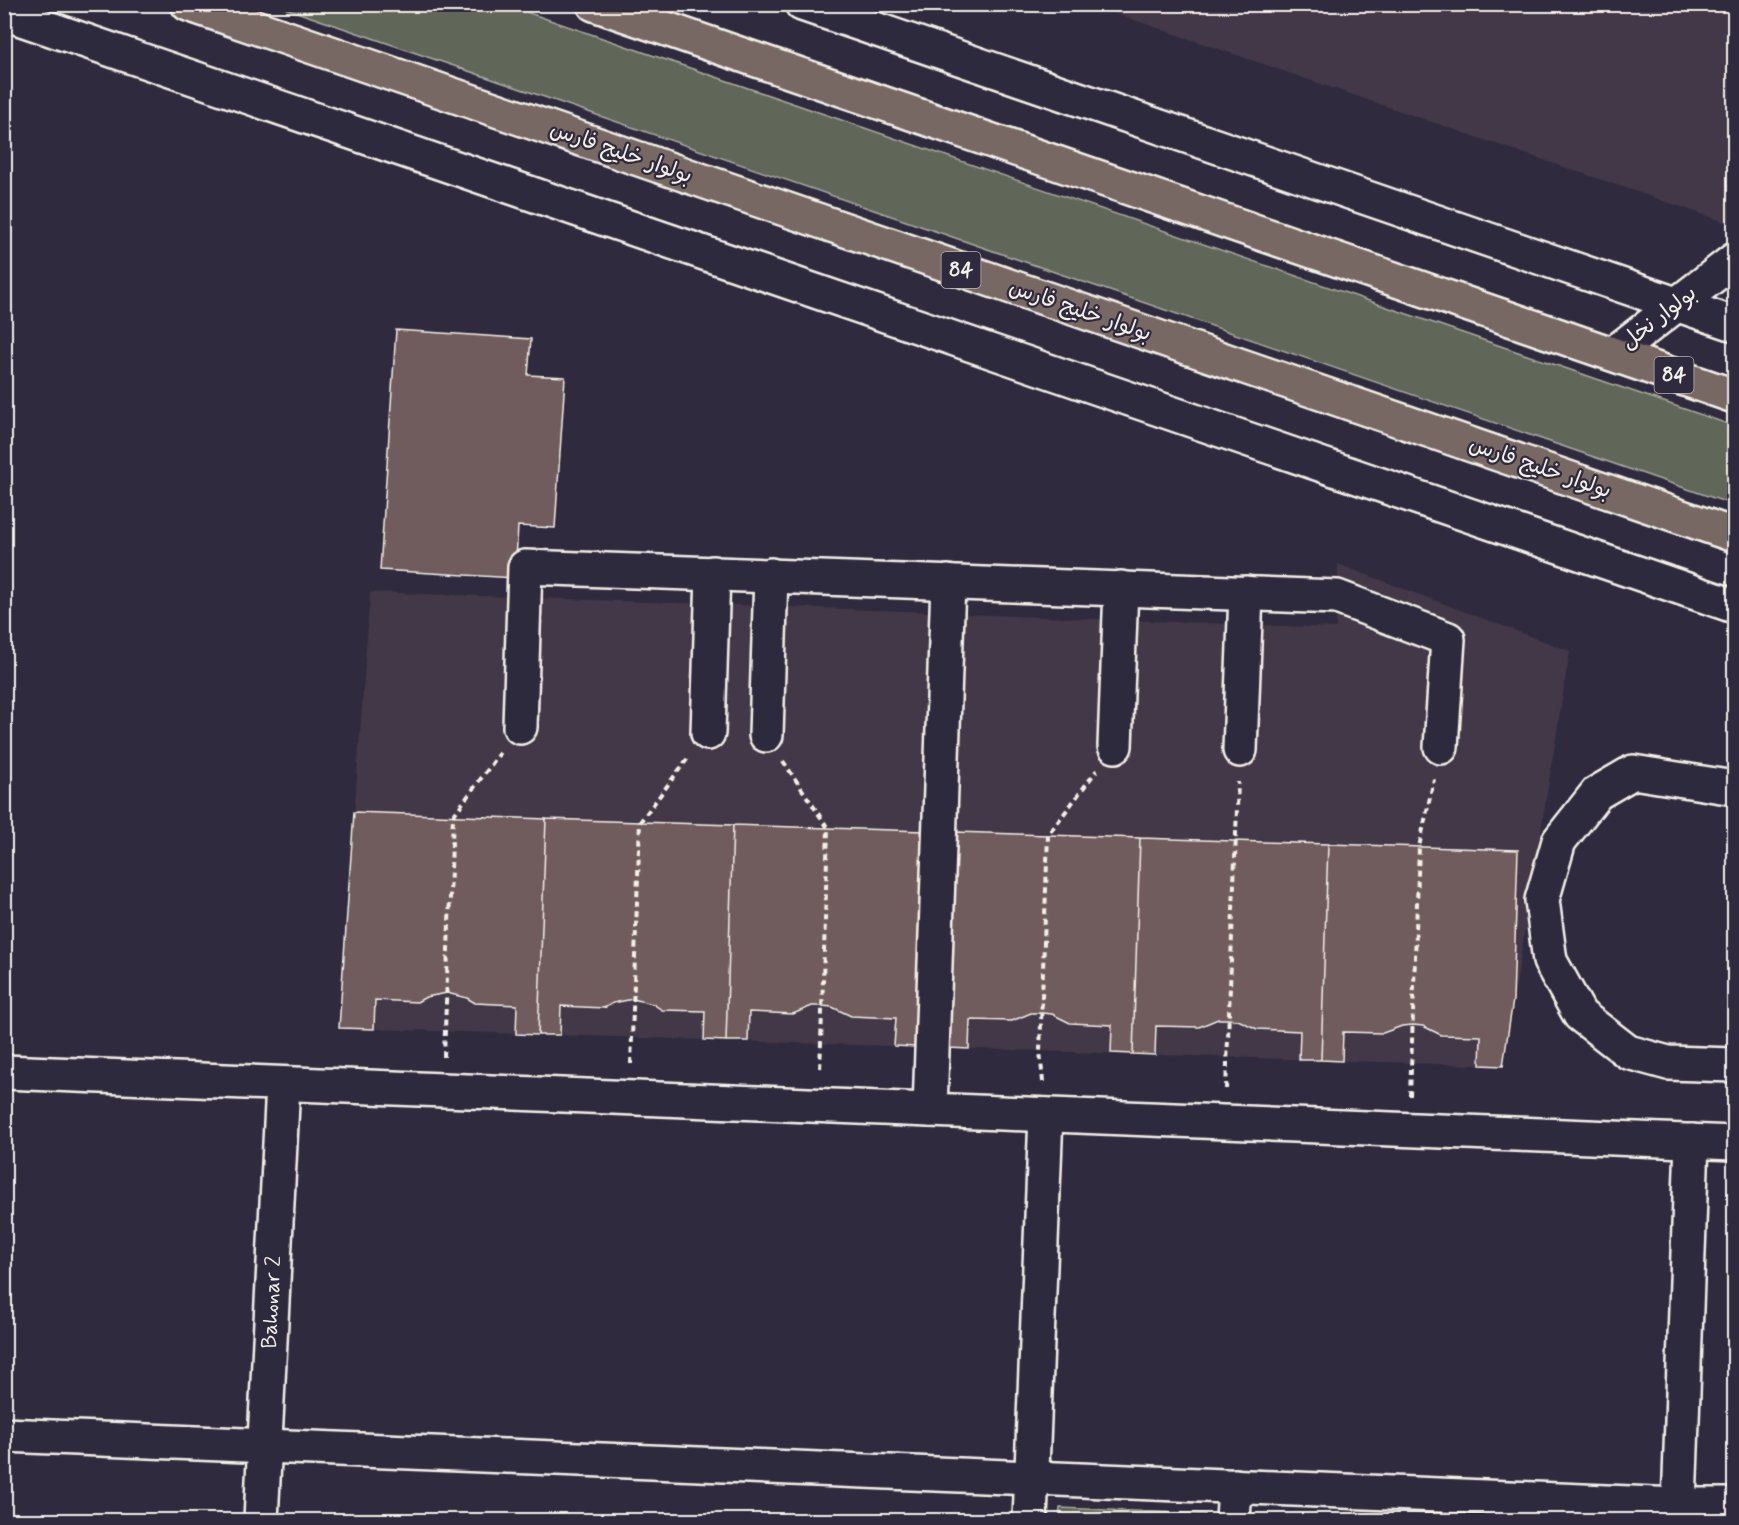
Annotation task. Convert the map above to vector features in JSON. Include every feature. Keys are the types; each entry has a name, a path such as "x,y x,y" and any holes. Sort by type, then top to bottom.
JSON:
{"highway":[{"name":"بولوار خلیج فارس","path":"188,4 1734,535"},
{"name":"84","path":"594,4 1734,396"}],"street":[{"path":"802,4 1734,324"},
{"path":"4,13 1734,606"},
{"name":"بولوار نخل","path":"1613,354 1734,260"},
{"path":"520,727 525,567 1337,597 1448,639 1441,747"},
{"path":"708,732 713,573"},
{"path":"766,735 771,575"},
{"path":"930,1110 948,582"},
{"path":"1115,746 1121,588"},
{"path":"1240,750 1246,593"},
{"path":"1734,788 1633,772 1596,793 1559,841 1542,900 1550,961 1580,1015 1628,1052 1668,1063 1734,1065"},
{"path":"4,1072 1734,1143"},
{"name":"Bahonar 2","path":"261,1521 283,1084"},
{"path":"1030,1521 1046,1115"},
{"path":"1679,1505 1692,1142"},
{"path":"4,1435 1679,1505 1734,1505"},
{"path":"1233,1521 1235,1486"}],"path":[{"path":"443,1091 453,816 520,727"},
{"path":"630,1098 640,822 708,732"},
{"path":"766,735 828,828 819,1106"},
{"path":"1046,1115 1040,1051 1048,835 1115,746"},
{"path":"1409,1130 1419,847 1441,747"},
{"path":"1225,1123 1234,841 1240,750"}],"shaded area":[{"path":"1090,5 1734,5 1734,225 1602,180"},
{"path":"1338,564 1570,651 1503,1066 948,1048 963,614 1336,628"},
{"path":"370,592 931,612 916,1047 339,1028"}],"green space":[{"path":"276,5 506,5 1734,426 1734,505"},
{"path":"1060,1508 1205,1514 1205,1520 1059,1520"}],"building":[{"path":"396,330 531,339 528,375 565,377 555,528 518,526 515,578 380,570"},
{"path":"354,812 546,819 538,1035 516,1034 517,1005 475,1003 467,998 447,993 426,997 417,1002 375,1000 374,1029 339,1028"},
{"path":"546,819 733,825 726,1041 704,1040 705,1011 662,1010 653,1004 633,999 613,1003 604,1008 561,1006 560,1035 538,1035"},
{"path":"733,825 924,831 916,1047 894,1046 896,1018 851,1016 832,1007 822,1006 812,1006 793,1014 749,1012 748,1041 726,1041"},
{"path":"955,832 1140,838 1133,1054 1111,1053 1112,1025 1070,1023 1052,1014 1042,1013 1031,1013 1012,1021 970,1020 969,1049 948,1048"},
{"path":"1140,838 1328,844 1321,1060 1299,1060 1300,1031 1257,1029 1238,1020 1228,1019 1218,1019 1199,1027 1156,1026 1155,1055 1133,1054"},
{"path":"1328,844 1518,850 1513,1000 1503,1066 1480,1065 1481,1036 1441,1035 1423,1026 1413,1025 1402,1026 1383,1033 1343,1032 1342,1061 1321,1060"}]}
